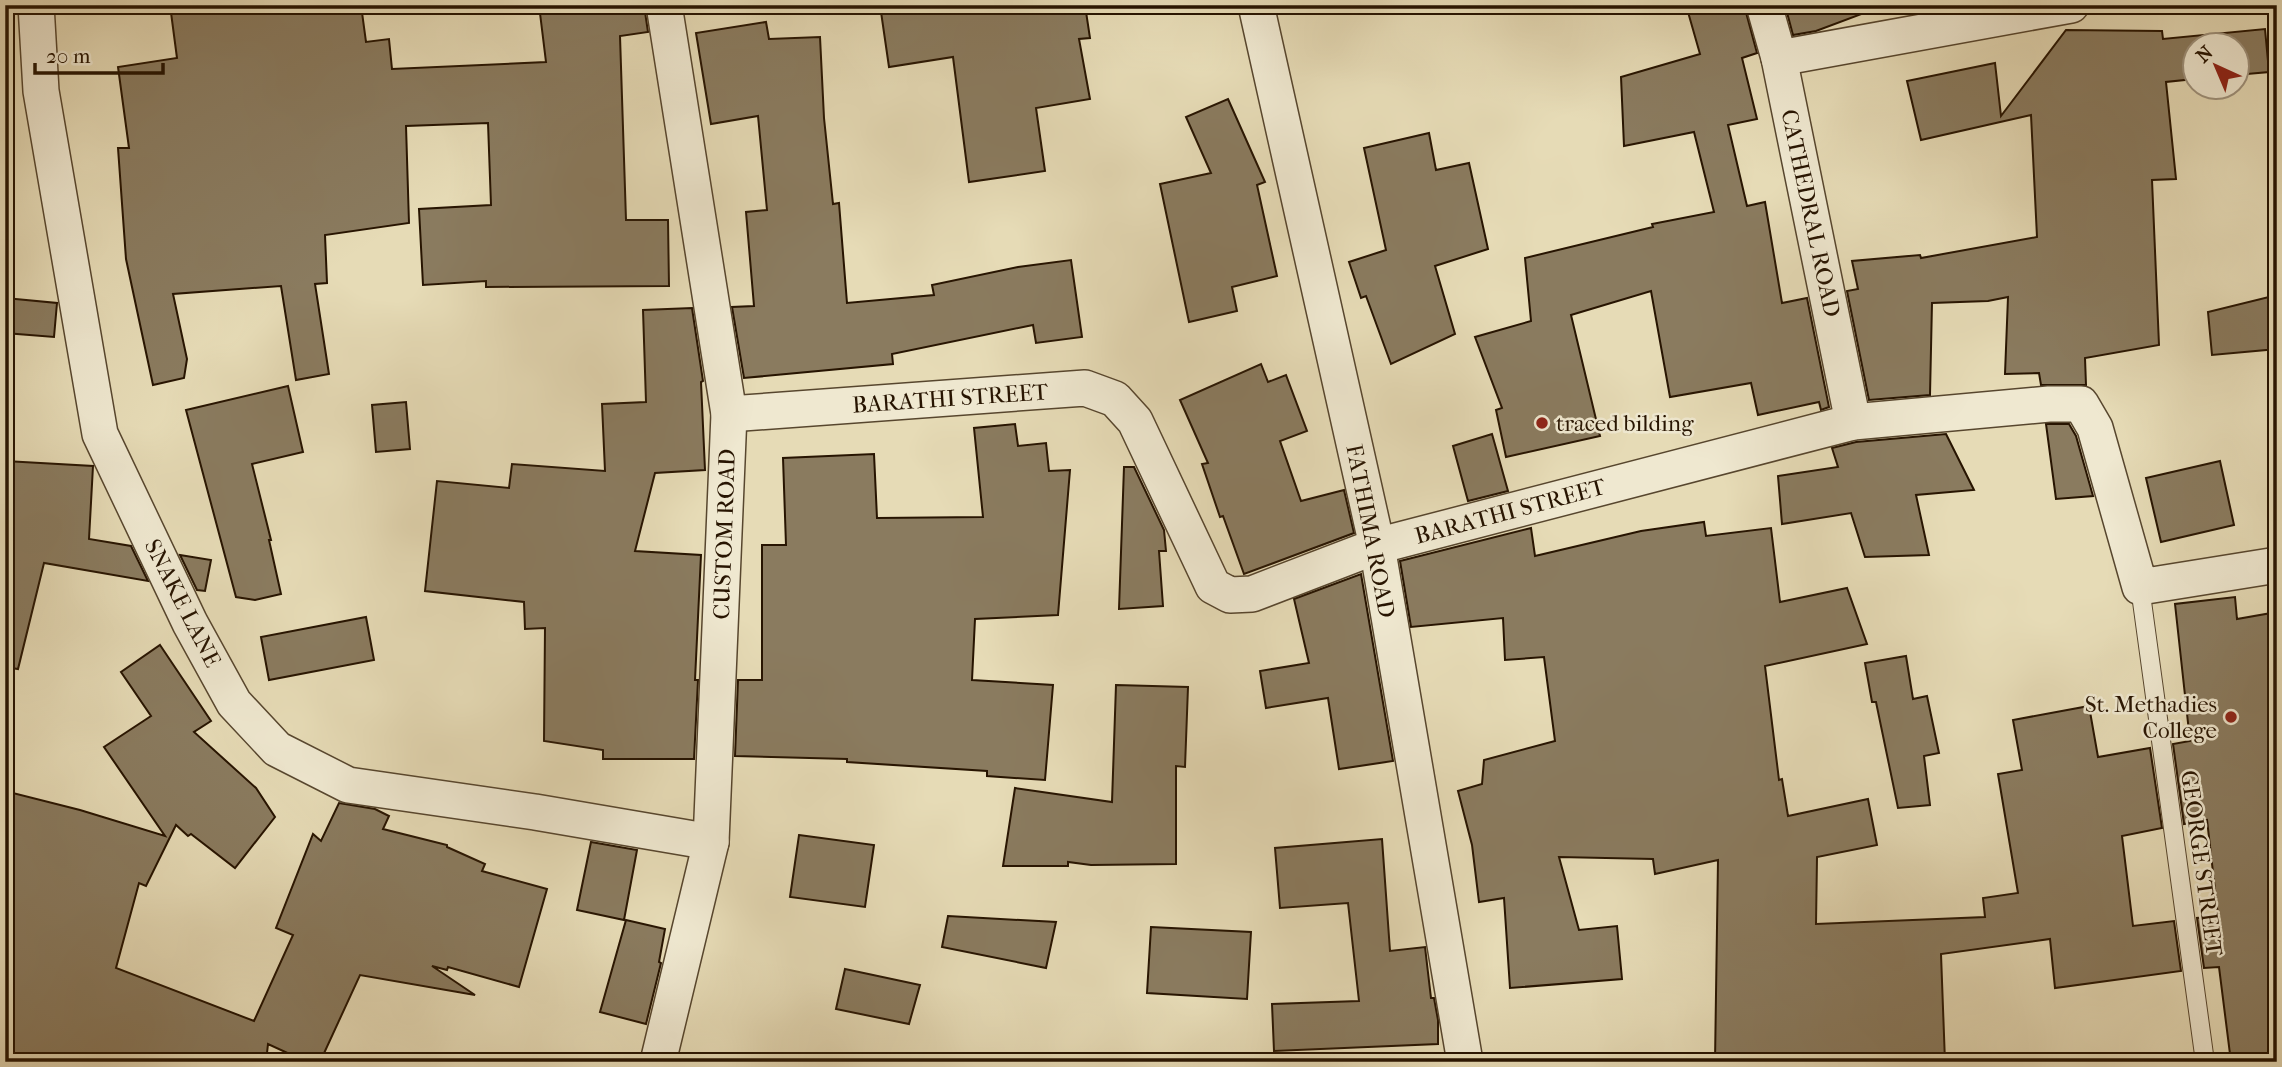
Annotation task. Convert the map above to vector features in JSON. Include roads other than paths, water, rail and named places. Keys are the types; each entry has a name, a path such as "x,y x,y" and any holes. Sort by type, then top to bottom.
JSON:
{"street":[{"name":"SNAKE LANE","path":"36,5 41,91 100,433 190,623 234,703 277,749 348,785 711,842"},
{"name":"CUSTOM ROAD","path":"659,1062 711,842 729,414 664,5"},
{"name":"FATHIMA ROAD","path":"1256,5 1377,546 1465,1062"},
{"name":"CATHEDRAL ROAD","path":"1764,5 1779,58 1853,422"},
{"path":"1779,58 2071,5"},
{"name":"BARATHI STREET","path":"729,414 1085,388 1115,399 1135,421 1213,586 1230,596 1252,594 1377,546 1853,422 2049,404 2081,404 2095,428 2140,587"},
{"path":"2140,587 2277,565"}],"lane":[{"name":"GEORGE STREET","path":"2140,587 2205,1062"}],"place":[{"name":"traced bilding","path":"1542,423"},
{"name":"St. Methadies College","path":"2231,717"}]}
